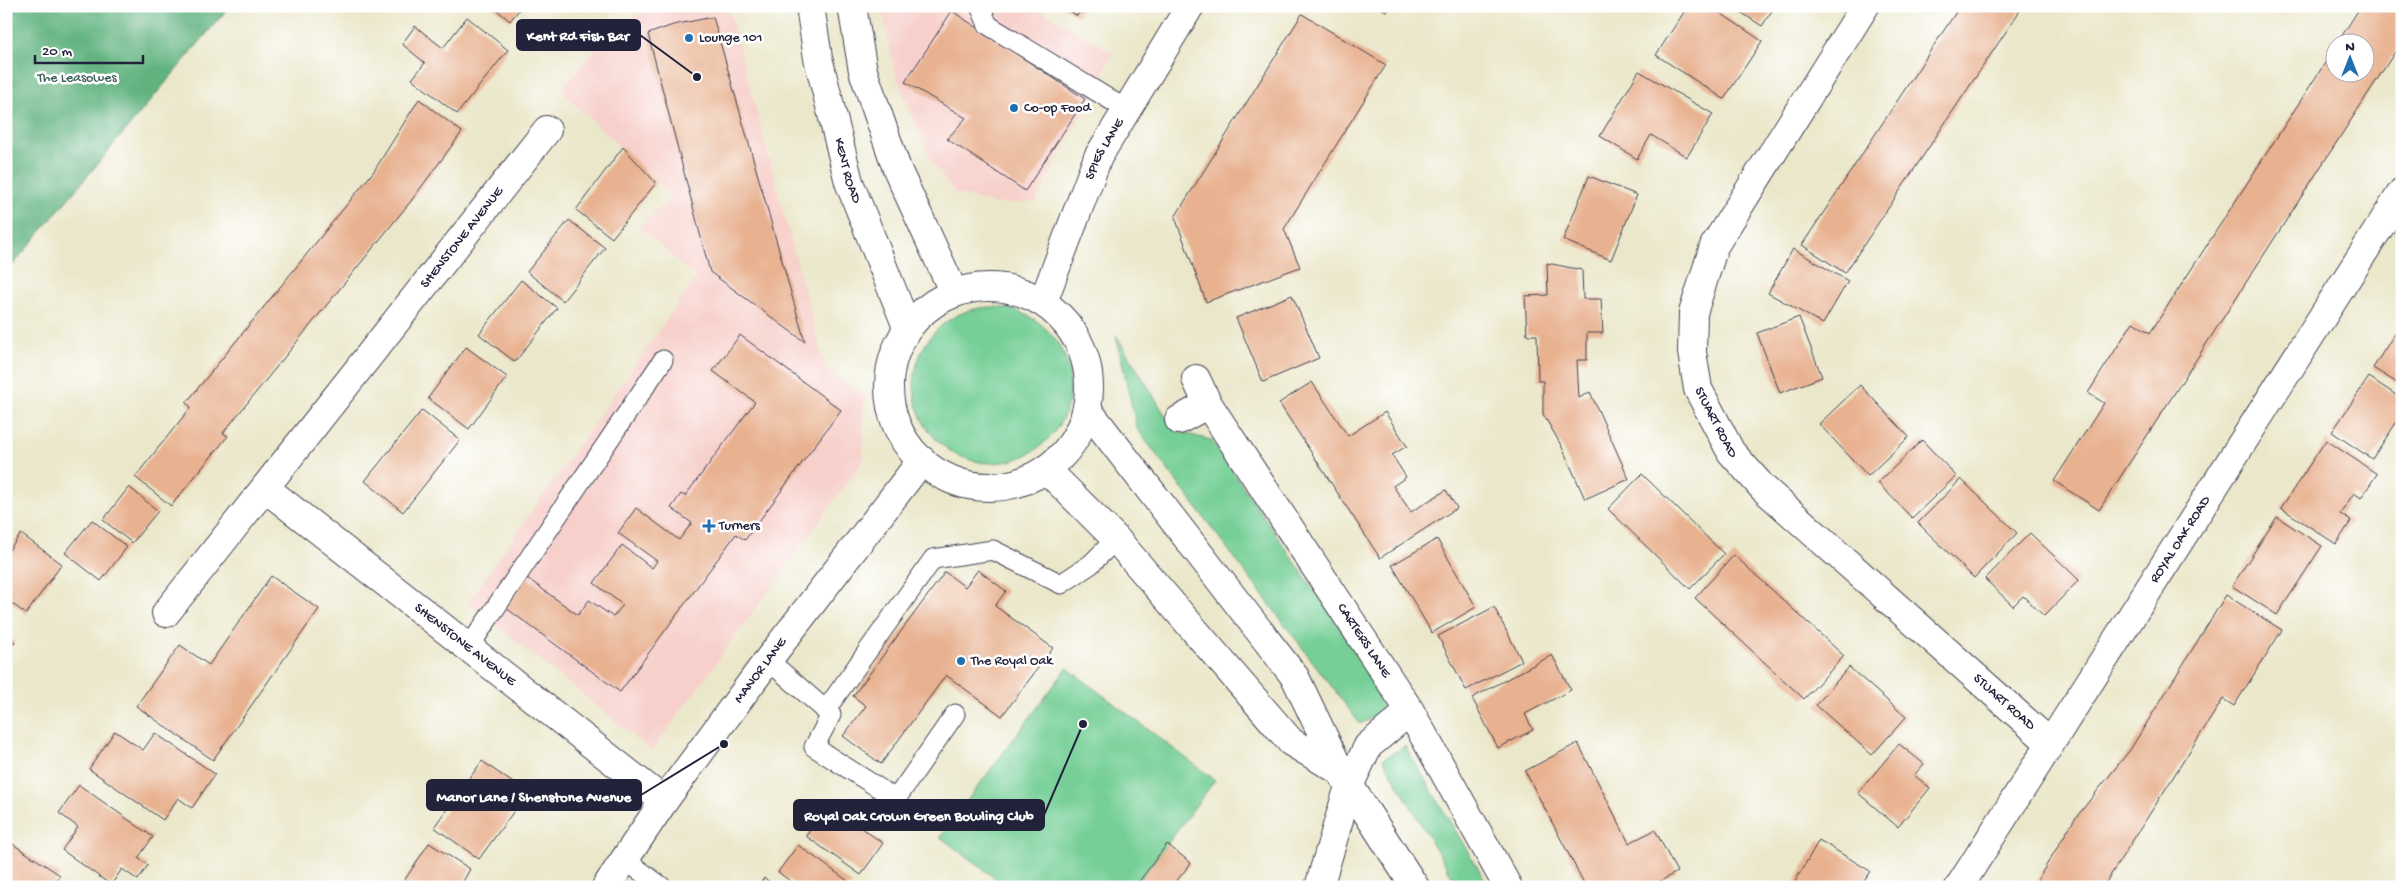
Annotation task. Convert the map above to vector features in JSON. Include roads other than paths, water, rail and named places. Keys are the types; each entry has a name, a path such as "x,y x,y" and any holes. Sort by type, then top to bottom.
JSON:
{"street":[{"name":"KENT ROAD","path":"810,6 818,58 849,182 907,327"},
{"path":"852,6 863,71 897,168 954,294"},
{"name":"SPIES LANE","path":"1043,302 1098,157 1190,6"},
{"name":"STUART ROAD","path":"1865,6 1714,246 1693,313 1692,352 1698,389 1731,452 1763,488 2050,743"},
{"name":"SHENSTONE AVENUE","path":"166,613 547,130"},
{"name":"ROYAL OAK ROAD","path":"1959,887 2402,192"},
{"path":"993,287 1021,292 1043,302 1067,324 1082,350 1089,379 1087,409 1074,440 1060,458 1046,469 1015,483 982,486 951,478 931,468 902,435 894,418 890,395 893,360 900,339 907,327 928,308 954,294 979,288 993,287"},
{"name":"CARTERS LANE","path":"1196,379 1208,404 1410,711 1508,887"},
{"path":"1179,420 1208,404"},
{"path":"1087,409 1295,677 1344,779 1415,887"},
{"name":"MANOR LANE","path":"606,887 664,801 768,660 922,460"},
{"path":"1046,469 1116,539 1291,742 1344,779"},
{"name":"SHENSTONE AVENUE","path":"265,488 664,801"},
{"path":"1319,887 1344,779 1368,746 1410,711"}],"lane":[{"path":"980,6 988,24 1127,110"},
{"path":"469,648 663,360"},
{"path":"825,710 933,559 993,550 1061,584 1091,564 1116,539"},
{"path":"768,660 831,715 814,747 896,799 955,714"},
{"path":"626,860 662,887"}],"place":[{"name":"Lounge 101","path":"689,38"},
{"name":"Kent Rd Fish Bar","path":"697,77"},
{"name":"Co-op Food","path":"1014,108"},
{"name":"Turners","path":"709,526"},
{"name":"The Royal Oak","path":"961,661"},
{"name":"Royal Oak Crown Green Bowling Club","path":"1083,724"},
{"name":"Manor Lane / Shenstone Avenue","path":"724,744"}],"park label":[{"name":"The Leasowes","path":"77,78"}]}
